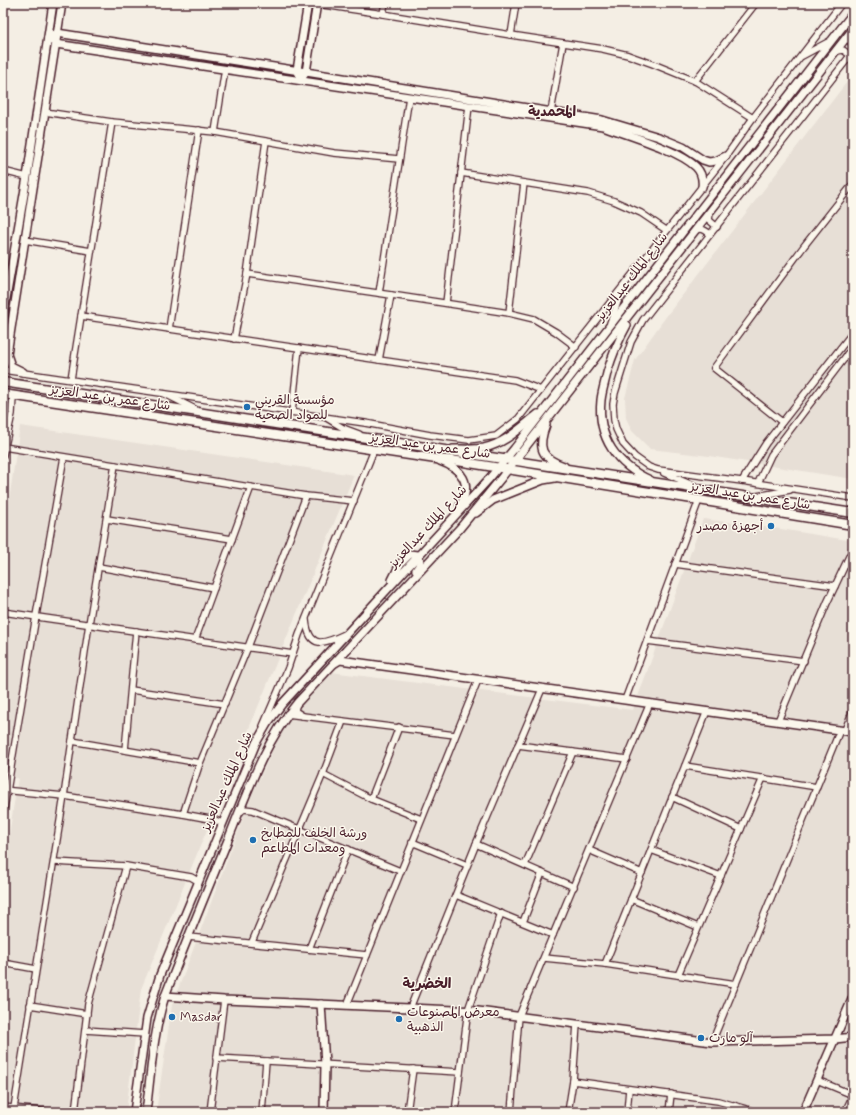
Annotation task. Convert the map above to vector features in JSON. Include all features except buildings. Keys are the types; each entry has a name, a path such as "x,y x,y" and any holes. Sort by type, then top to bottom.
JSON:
{"main road":[{"name":"شارع عمر بن عبد العزيز","path":"3,382 853,513"},
{"name":"شارع عمر بن عبد العزيز","path":"3,394 374,450 451,460 853,525"},
{"path":"699,500 703,494 723,496 737,495"}],"street":[{"path":"3,316 27,177 53,3"},
{"path":"23,372 11,366 5,355 25,240 62,3"},
{"path":"301,80 297,70 308,3"},
{"path":"383,14 385,3"},
{"path":"511,35 516,3"},
{"path":"695,81 756,3"},
{"path":"3,370 324,416 469,440 496,436 518,419 576,347 625,282 726,156 842,3"},
{"path":"301,80 306,72 317,4 603,49 628,55 695,81 754,118"},
{"name":"شارع الملك عبدالعزيز","path":"134,1112 145,1034 158,980 240,780 256,743 267,724 282,704 505,460 853,13"},
{"path":"852,31 849,40 853,45"},
{"name":"شارع الملك عبدالعزيز","path":"146,1112 154,1043 165,996 239,813 270,743 287,714 460,528 508,470 852,31"},
{"path":"48,38 57,33 297,70 602,120 634,129 683,147 703,160 712,162 726,156"},
{"path":"48,38 56,44 603,126 670,151 702,169 705,167 706,163 703,160"},
{"path":"799,58 832,40"},
{"path":"551,112 563,43"},
{"path":"704,490 649,467 635,457 623,444 614,420 613,404 615,393 631,342 643,320 852,54 843,50 836,51"},
{"path":"215,132 225,69"},
{"path":"379,293 409,97"},
{"path":"446,303 469,106"},
{"path":"45,112 112,122 215,132 334,153 399,159"},
{"path":"71,379 112,122"},
{"path":"169,329 199,130"},
{"path":"234,339 247,274 266,141"},
{"path":"696,167 702,177 702,187"},
{"path":"3,171 27,177"},
{"path":"461,173 588,194 614,202 641,213 666,230"},
{"path":"509,313 524,183"},
{"path":"782,422 714,368 804,246 853,184"},
{"path":"710,212 709,220 717,226"},
{"path":"696,230 703,229 710,234"},
{"path":"25,240 91,251"},
{"path":"247,274 509,313 534,319 556,332 576,347"},
{"path":"609,326 625,282"},
{"path":"379,360 391,295"},
{"path":"637,306 613,354 602,391 601,415 606,437 616,456 633,472 656,483"},
{"path":"81,316 515,380 541,390"},
{"path":"742,481 766,442 853,332"},
{"path":"758,483 770,455 853,347"},
{"path":"292,412 299,348"},
{"path":"847,354 853,359"},
{"path":"163,393 200,412"},
{"path":"3,455 12,414 13,396"},
{"path":"436,449 483,448 498,444 512,436 546,408"},
{"path":"324,416 343,428 368,438"},
{"path":"550,418 542,435 542,449 546,457 553,462 571,469"},
{"path":"4,447 306,496 354,501"},
{"path":"256,743 374,450"},
{"path":"3,815 5,790 64,457"},
{"path":"436,459 450,464 463,476 465,482 466,487 464,498 454,517"},
{"path":"14,1108 54,862 115,465"},
{"path":"658,470 758,483 853,498"},
{"path":"460,528 484,505 493,500 543,480 559,478"},
{"path":"195,640 251,487"},
{"path":"752,497 794,489"},
{"path":"183,814 200,763 248,647 306,496"},
{"path":"625,700 699,500"},
{"path":"106,519 232,539"},
{"path":"778,721 835,586 853,548"},
{"path":"374,621 387,601 418,567 420,561 418,556"},
{"path":"675,564 835,586"},
{"path":"99,567 214,588"},
{"path":"3,612 293,654"},
{"path":"306,618 309,634 318,642 328,642 347,633"},
{"path":"125,750 136,631"},
{"path":"647,641 804,662"},
{"path":"351,645 347,656 350,660 355,662"},
{"path":"334,663 340,660 853,732"},
{"path":"346,1005 478,680"},
{"path":"410,1008 476,844 542,689"},
{"path":"130,690 225,704"},
{"path":"297,703 295,711 303,716"},
{"path":"511,1112 519,1016 650,704"},
{"path":"712,1042 817,787 853,710"},
{"path":"605,964 706,711"},
{"path":"287,714 455,735"},
{"path":"252,942 323,774 343,721"},
{"path":"371,799 399,727"},
{"path":"72,741 200,763"},
{"path":"518,745 627,759"},
{"path":"524,865 573,752"},
{"path":"685,766 817,787"},
{"path":"323,774 371,799 421,819"},
{"path":"678,975 763,778"},
{"path":"228,841 231,824 247,784 245,779 240,780"},
{"path":"5,790 64,796 183,814 215,820 222,823"},
{"path":"672,797 741,829"},
{"path":"239,813 244,809 250,809 300,828 400,871"},
{"path":"412,842 468,865"},
{"path":"476,844 574,887"},
{"path":"309,949 348,849"},
{"path":"589,850 642,873"},
{"path":"651,850 721,876"},
{"path":"54,862 126,866 191,877 198,881"},
{"path":"75,1112 88,1004 126,866"},
{"path":"523,922 542,873"},
{"path":"456,895 554,935"},
{"path":"631,899 698,928"},
{"path":"455,1112 468,1010 501,913"},
{"path":"188,937 252,942 366,955"},
{"path":"544,958 605,964 736,984"},
{"path":"3,963 36,969"},
{"path":"165,996 224,1000 468,1010 712,1042 835,1039 853,1037"},
{"path":"803,1112 853,998"},
{"path":"210,1112 224,1000"},
{"path":"320,1004 325,1064 324,1112"},
{"path":"30,1005 87,1014"},
{"path":"568,1112 573,1081 578,1024"},
{"path":"85,1030 145,1034"},
{"path":"216,1058 460,1072"},
{"path":"262,1112 266,1061"},
{"path":"407,1112 413,1069"},
{"path":"817,1080 853,1095 845,1112"},
{"path":"573,1081 718,1101 757,1112"},
{"path":"627,1112 629,1089"},
{"path":"668,1112 671,1094"},
{"path":"731,1112 734,1105"},
{"path":"3,1107 50,1112"}],"shaded area":[{"path":"853,74 853,479 709,456 650,449 632,431 626,418 625,398 635,360 665,318"},
{"path":"20,426 354,475 141,989 126,1112 3,1112 3,874 18,778 3,776 3,541"},
{"path":"703,519 781,529 853,541 853,1112 156,1112 172,1005 252,795 283,728 331,672 633,710"}],"place":[{"name":"مؤسسة القريني للمواد الصحيه","path":"247,407"},
{"name":"أجهزة مصدر","path":"771,526"},
{"name":"ورشة الخلف للمطابخ ومعدات المطاعم","path":"253,840"},
{"name":"Masdar","path":"172,1017"},
{"name":"معرض المصنوعات الذهبية","path":"399,1019"},
{"name":"آلو مارت","path":"701,1038"}],"district":[{"name":"المحمدية","path":"552,112"},
{"name":"الخضرية","path":"427,984"}]}
